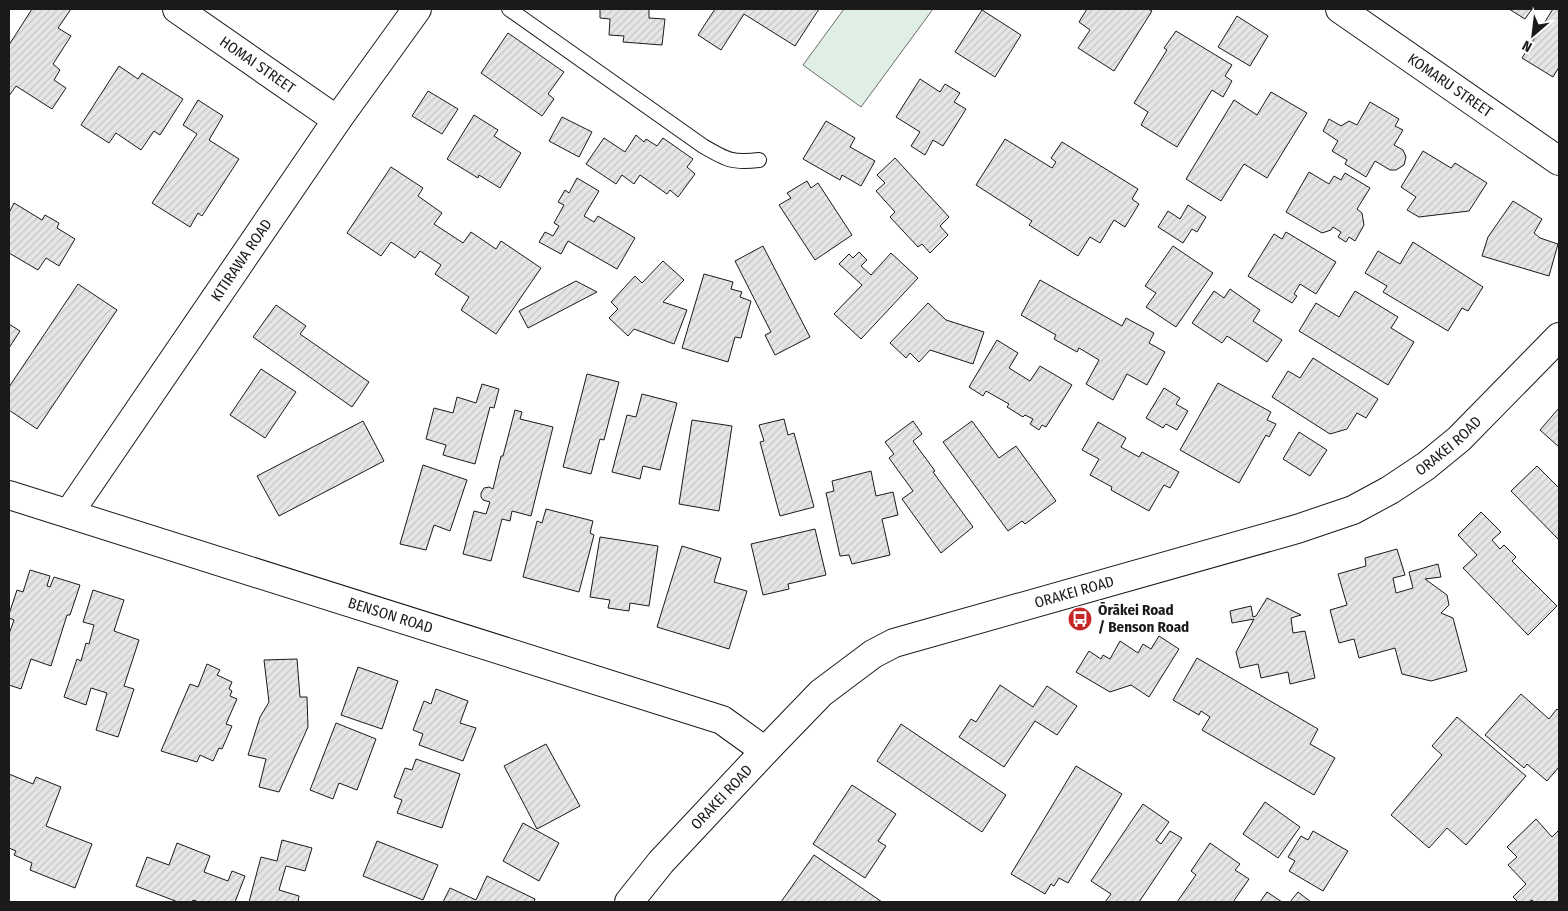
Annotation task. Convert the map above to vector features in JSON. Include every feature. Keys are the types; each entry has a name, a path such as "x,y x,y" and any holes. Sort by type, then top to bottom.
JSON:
{"street":[{"name":"HOMAI STREET","path":"177,9 337,120"},
{"name":"KITIRAWA ROAD","path":"69,513 337,120 417,9"},
{"name":"KOMARU STREET","path":"1340,9 1559,161"},
{"name":"ORAKEI ROAD","path":"629,902 661,862 821,693 873,654 894,643 1297,529 1353,510 1390,490 1426,466 1459,438 1559,337"},
{"name":"BENSON ROAD","path":"9,495 722,720 765,751"}],"lane":[{"path":"509,9 703,146 723,158 739,162 760,160"}],"green space":[{"path":"844,9 933,9 861,107 803,65"}],"building":[{"path":"32,9 71,9 58,28 71,36 53,64 60,70 54,80 66,88 52,109 16,86 9,96 9,45"},
{"path":"600,9 649,9 649,18 665,19 662,45 623,42 624,36 609,35 610,19 600,18"},
{"path":"715,9 819,9 795,46 744,14 721,50 698,35"},
{"path":"1087,9 1148,9 1152,11 1114,71 1078,48 1090,30 1079,22"},
{"path":"1509,9 1532,9 1525,19"},
{"path":"1553,9 1559,9 1559,67 1553,77 1522,58"},
{"path":"982,10 1021,35 995,77 955,52"},
{"path":"1237,16 1268,36 1250,66 1218,47"},
{"path":"1176,31 1232,65 1225,76 1232,81 1223,97 1212,90 1177,147 1141,125 1148,112 1134,103 1167,50 1164,48"},
{"path":"508,33 564,72 548,94 554,99 542,116 481,73"},
{"path":"119,66 138,79 142,73 183,99 160,135 154,131 141,150 116,133 109,143 81,125"},
{"path":"920,79 940,92 945,84 960,93 954,102 966,109 943,146 933,140 925,155 911,146 920,132 896,117"},
{"path":"428,91 458,109 442,134 412,116"},
{"path":"1271,92 1307,113 1267,178 1244,164 1221,201 1186,179 1234,100 1257,115"},
{"path":"198,100 223,116 209,140 239,159 202,216 198,213 190,227 152,203 197,134 183,125"},
{"path":"1370,102 1399,119 1395,126 1403,130 1394,145 1403,150 1406,157 1404,165 1396,170 1390,170 1375,161 1366,177 1345,164 1347,160 1332,151 1338,141 1323,131 1329,119 1341,126 1349,121 1357,125"},
{"path":"474,115 498,130 494,136 521,153 500,188 479,175 478,178 447,159"},
{"path":"562,117 592,132 579,157 549,141"},
{"path":"826,121 855,138 850,147 875,161 861,186 842,175 840,180 803,159"},
{"path":"636,135 644,142 646,139 657,146 663,138 693,159 687,167 695,174 678,197 670,190 667,194 640,175 634,184 622,175 616,184 586,164 604,138 625,152"},
{"path":"1005,139 1052,168 1056,162 1051,158 1062,142 1138,189 1132,199 1139,204 1125,227 1114,220 1100,243 1090,237 1078,256 1029,225 1032,221 976,185"},
{"path":"1423,151 1451,168 1455,163 1487,183 1469,211 1419,217 1407,210 1416,197 1401,187"},
{"path":"895,158 949,217 940,226 948,235 930,253 922,244 918,247 890,217 895,212 876,191 885,183 877,175"},
{"path":"391,167 423,188 418,196 442,213 434,224 463,243 471,232 496,249 501,241 541,268 496,334 461,310 469,297 435,274 441,265 420,251 415,258 391,242 381,256 347,233"},
{"path":"1309,172 1329,184 1334,176 1341,180 1345,173 1370,188 1357,209 1362,213 1364,225 1355,241 1349,237 1346,242 1338,237 1341,232 1333,227 1331,230 1322,233 1286,212"},
{"path":"577,178 599,191 584,216 594,222 598,216 635,238 617,269 568,241 561,254 539,242 545,232 553,236 559,226 554,223 564,205 558,202 565,190 569,193"},
{"path":"807,181 811,188 818,183 852,235 815,260 779,205 791,198 787,193"},
{"path":"1513,201 1542,219 1534,233 1540,238 1558,244 1549,276 1482,256 1488,237"},
{"path":"14,203 42,220 45,215 59,223 57,228 75,239 59,266 46,258 38,270 9,253 9,213"},
{"path":"1188,205 1206,217 1197,232 1192,229 1183,243 1158,227 1168,211 1180,219"},
{"path":"1286,232 1336,262 1316,294 1300,284 1294,294 1297,296 1292,303 1248,276 1274,234 1282,239"},
{"path":"1413,242 1483,287 1468,311 1462,308 1448,331 1383,292 1387,286 1365,273 1378,251 1400,264"},
{"path":"763,246 810,337 775,355 765,335 771,332 735,261"},
{"path":"1173,246 1213,273 1176,327 1146,307 1156,293 1145,286"},
{"path":"859,252 867,260 861,266 871,275 891,253 918,278 861,339 834,314 862,285 839,264 849,254 853,258"},
{"path":"663,261 684,280 663,302 687,310 674,344 634,329 628,336 609,318 618,309 611,302 635,276 642,283"},
{"path":"704,274 733,282 731,289 742,292 740,297 751,301 741,338 735,337 728,362 682,348"},
{"path":"1040,280 1122,326 1126,318 1154,333 1149,343 1165,352 1147,385 1127,374 1113,400 1086,384 1099,360 1079,348 1077,352 1054,339 1056,335 1021,315"},
{"path":"576,281 597,292 528,328 519,311"},
{"path":"78,284 117,310 37,429 9,410 9,387"},
{"path":"1230,289 1260,310 1253,321 1282,340 1267,362 1227,336 1222,343 1192,323 1214,291 1224,298"},
{"path":"1355,291 1398,317 1391,328 1414,342 1388,385 1299,331 1316,303 1339,317"},
{"path":"928,303 946,320 984,332 973,364 930,350 919,362 910,353 906,358 890,343"},
{"path":"276,305 306,326 300,334 369,382 352,407 253,337"},
{"path":"9,324 20,331 9,348"},
{"path":"997,340 1018,353 1009,368 1030,381 1040,366 1072,385 1046,427 1042,425 1039,430 1030,424 1033,419 1025,415 1023,417 1007,407 1009,404 986,391 983,396 969,387"},
{"path":"1313,358 1378,399 1366,418 1357,413 1347,429 1330,434 1272,397 1288,371 1300,378"},
{"path":"261,369 296,392 265,438 230,415"},
{"path":"587,374 619,382 604,440 600,439 591,474 563,467"},
{"path":"1218,383 1271,412 1267,420 1276,424 1269,437 1266,435 1239,483 1180,450"},
{"path":"482,384 499,389 494,408 490,407 475,464 443,455 446,445 426,439 434,408 453,413 457,397 476,403"},
{"path":"1164,388 1180,398 1176,404 1188,411 1177,430 1166,424 1163,428 1146,418"},
{"path":"642,394 677,403 660,470 643,466 640,479 612,472 627,415 636,417"},
{"path":"1559,408 1559,447 1540,430"},
{"path":"515,410 522,412 520,419 553,427 531,516 512,511 510,521 502,519 491,561 463,554 474,511 486,514 490,502 483,500 481,493 484,488 489,487 493,489"},
{"path":"784,419 788,435 794,433 814,507 780,516 760,442 764,441 759,425"},
{"path":"692,420 732,426 719,511 679,504"},
{"path":"363,421 384,461 279,516 257,476"},
{"path":"913,421 922,434 913,441 973,527 941,553 902,499 913,491 889,458 894,454 885,442"},
{"path":"972,421 999,458 1016,446 1056,501 1025,524 1022,521 1008,531 943,442"},
{"path":"1098,422 1126,438 1121,447 1139,457 1142,452 1179,472 1170,488 1164,485 1149,511 1111,490 1112,487 1090,475 1099,459 1082,450"},
{"path":"1299,432 1327,450 1310,476 1283,459"},
{"path":"423,465 467,480 450,531 434,525 426,550 400,544"},
{"path":"1537,466 1559,488 1559,540 1511,491"},
{"path":"871,471 876,496 893,492 898,515 882,519 890,555 852,564 849,555 840,556 826,493 834,491 832,481"},
{"path":"546,509 593,521 590,533 594,535 579,592 523,577 537,521 542,523"},
{"path":"1481,512 1501,532 1492,540 1500,549 1504,545 1516,557 1512,561 1557,606 1528,635 1463,568 1477,555 1458,535"},
{"path":"815,529 826,575 788,584 789,589 763,595 751,544"},
{"path":"600,537 658,546 649,606 630,603 629,611 608,608 610,600 590,597"},
{"path":"682,546 721,558 714,582 747,591 729,649 657,627"},
{"path":"1397,549 1405,575 1393,578 1396,593 1413,588 1409,572 1438,564 1441,577 1425,579 1447,595 1449,605 1441,613 1453,618 1467,671 1431,681 1402,674 1395,648 1359,658 1354,639 1339,643 1330,610 1347,605 1338,574 1366,566 1365,558"},
{"path":"30,570 50,576 47,586 50,587 54,577 80,585 70,615 67,615 51,666 31,659 21,689 9,685 9,634 14,620 9,618 9,614 17,590 23,592"},
{"path":"93,590 124,600 114,631 139,640 124,686 134,689 118,737 96,730 107,693 91,688 86,705 64,697 77,659 81,661 86,643 89,644 94,625 83,622"},
{"path":"1267,598 1301,615 1291,618 1293,633 1305,631 1315,678 1290,684 1288,672 1261,678 1258,664 1240,668 1236,652 1254,619 1232,623 1230,611 1251,606 1253,617 1256,616"},
{"path":"1159,636 1179,649 1149,697 1131,685 1110,692 1076,672 1089,651 1101,659 1103,655 1110,659 1120,641 1138,653 1143,644 1151,649"},
{"path":"1197,658 1318,729 1310,744 1335,758 1314,795 1202,730 1210,717 1201,711 1199,715 1173,700"},
{"path":"297,659 300,697 307,697 308,727 279,792 259,787 266,759 248,755 260,717 269,702 264,660"},
{"path":"207,664 220,670 217,675 232,682 229,689 232,691 230,696 237,699 226,724 232,726 222,749 219,748 213,761 200,755 197,762 161,751 190,684 198,687"},
{"path":"358,667 398,681 382,729 341,715"},
{"path":"1000,685 1033,707 1047,686 1077,706 1057,735 1035,721 1004,767 959,737 971,719 976,722"},
{"path":"436,689 468,701 460,723 476,728 463,761 419,745 423,734 413,730 424,701 431,704"},
{"path":"1521,694 1549,719 1557,709 1559,711 1559,767 1547,781 1527,764 1524,768 1485,735"},
{"path":"1457,717 1526,776 1466,845 1447,828 1429,848 1391,815 1442,755 1432,746"},
{"path":"336,723 376,739 357,790 339,783 333,799 310,790"},
{"path":"901,724 1006,795 982,832 877,761"},
{"path":"546,744 580,806 537,829 504,766"},
{"path":"416,759 460,774 442,828 397,813 402,800 394,797 405,768 412,770"},
{"path":"1076,766 1122,794 1068,883 1059,878 1054,886 1051,884 1045,894 1011,874"},
{"path":"9,774 33,784 36,777 61,787 46,826 92,844 75,888 30,870 32,863 14,855 16,851 9,848"},
{"path":"852,785 896,814 878,841 886,846 865,878 813,844"},
{"path":"1265,802 1300,827 1278,858 1243,834"},
{"path":"1143,804 1169,822 1156,840 1161,844 1170,831 1182,838 1139,902 1105,902 1111,894 1091,881"},
{"path":"1536,819 1552,837 1559,830 1559,902 1534,902 1532,900 1529,902 1518,902 1513,897 1526,884 1508,865 1517,857 1507,847"},
{"path":"523,823 559,843 539,881 503,861"},
{"path":"1313,831 1348,851 1323,891 1289,871 1295,861 1288,857 1301,836 1308,840"},
{"path":"282,840 312,848 305,871 286,866 279,890 299,896 298,902 249,902 261,857 277,861"},
{"path":"377,841 438,865 423,900 363,876"},
{"path":"177,843 210,856 204,872 228,881 232,871 245,876 235,902 199,902 193,900 192,902 178,902 136,886 147,857 169,865"},
{"path":"1210,843 1240,864 1235,870 1249,879 1233,902 1177,902 1196,875 1191,871"},
{"path":"814,855 882,902 781,902"},
{"path":"487,876 535,899 534,902 443,902 450,888 476,900"},
{"path":"1267,892 1282,902 1260,902"},
{"path":"1298,892 1311,902 1290,902"}],"place":[{"name":"Ōrākei Road / Benson Road","path":"1080,619"}]}
